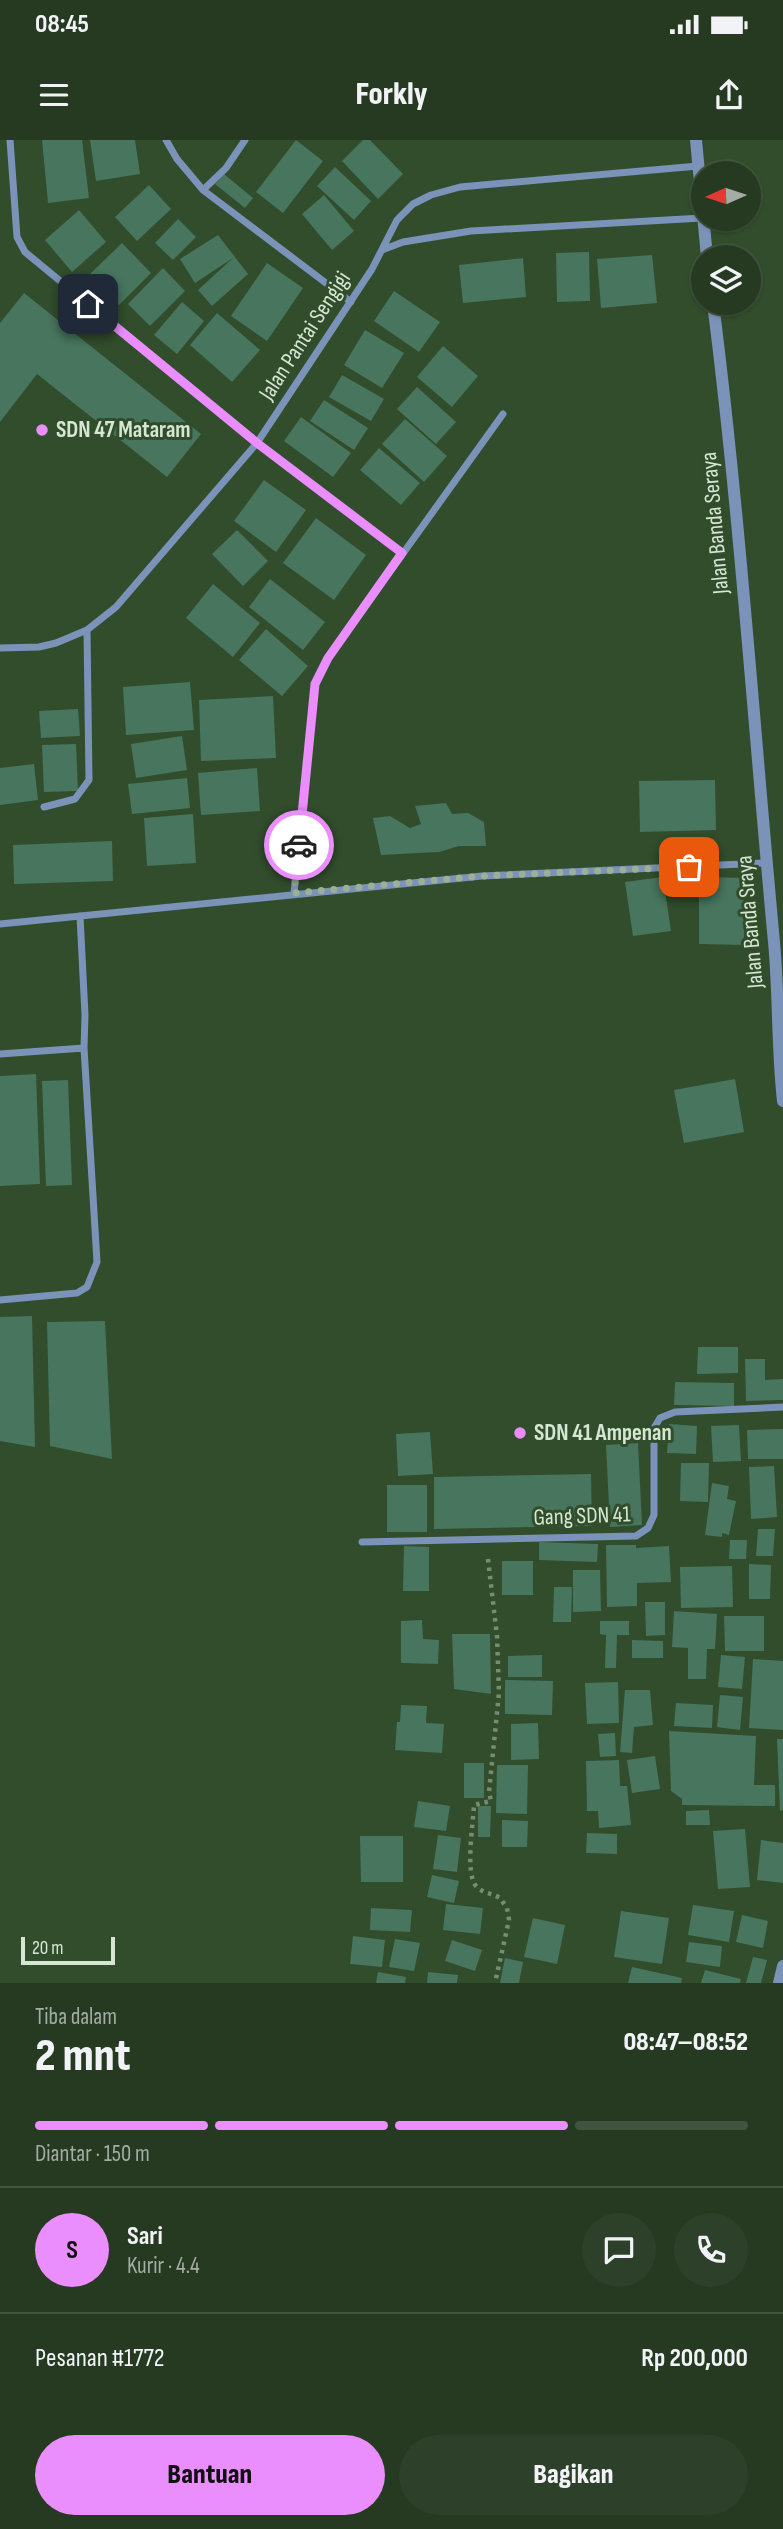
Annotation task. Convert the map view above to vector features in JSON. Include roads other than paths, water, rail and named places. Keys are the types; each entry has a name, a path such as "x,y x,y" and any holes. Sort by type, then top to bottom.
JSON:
{"street":[{"path":"10,140 17,237 25,252 257,443 402,553"},
{"path":"166,140 177,159 203,190 351,302"},
{"path":"203,190 226,167 245,140"},
{"path":"696,140 698,161"},
{"name":"Jalan Pantai Sengigi","path":"0,648 39,647 56,643 87,630 117,607 257,443 351,302 397,220 413,204 445,190 460,187 691,167"},
{"path":"381,251 403,242 471,231 691,219"},
{"name":"Jalan Banda Seraya","path":"715,315 757,739"},
{"path":"294,893 315,684 328,658 503,414"},
{"path":"44,807 75,799 89,780 87,630"},
{"name":"Jalan Banda Sraya","path":"757,739 781,1026 783,1101"},
{"path":"0,924 482,876 766,863"},
{"path":"0,1300 77,1293 87,1287 97,1262 84,1048 80,916"},
{"path":"0,1055 84,1048"},
{"name":"Gang SDN 41","path":"362,1542 636,1536 648,1528 654,1515 654,1428 660,1418 675,1412 783,1407"},
{"path":"779,1983 783,1966"}],"place":[{"name":"SDN 47 Mataram","path":"42,430"},
{"name":"SDN 41 Ampenan","path":"520,1433"}]}
